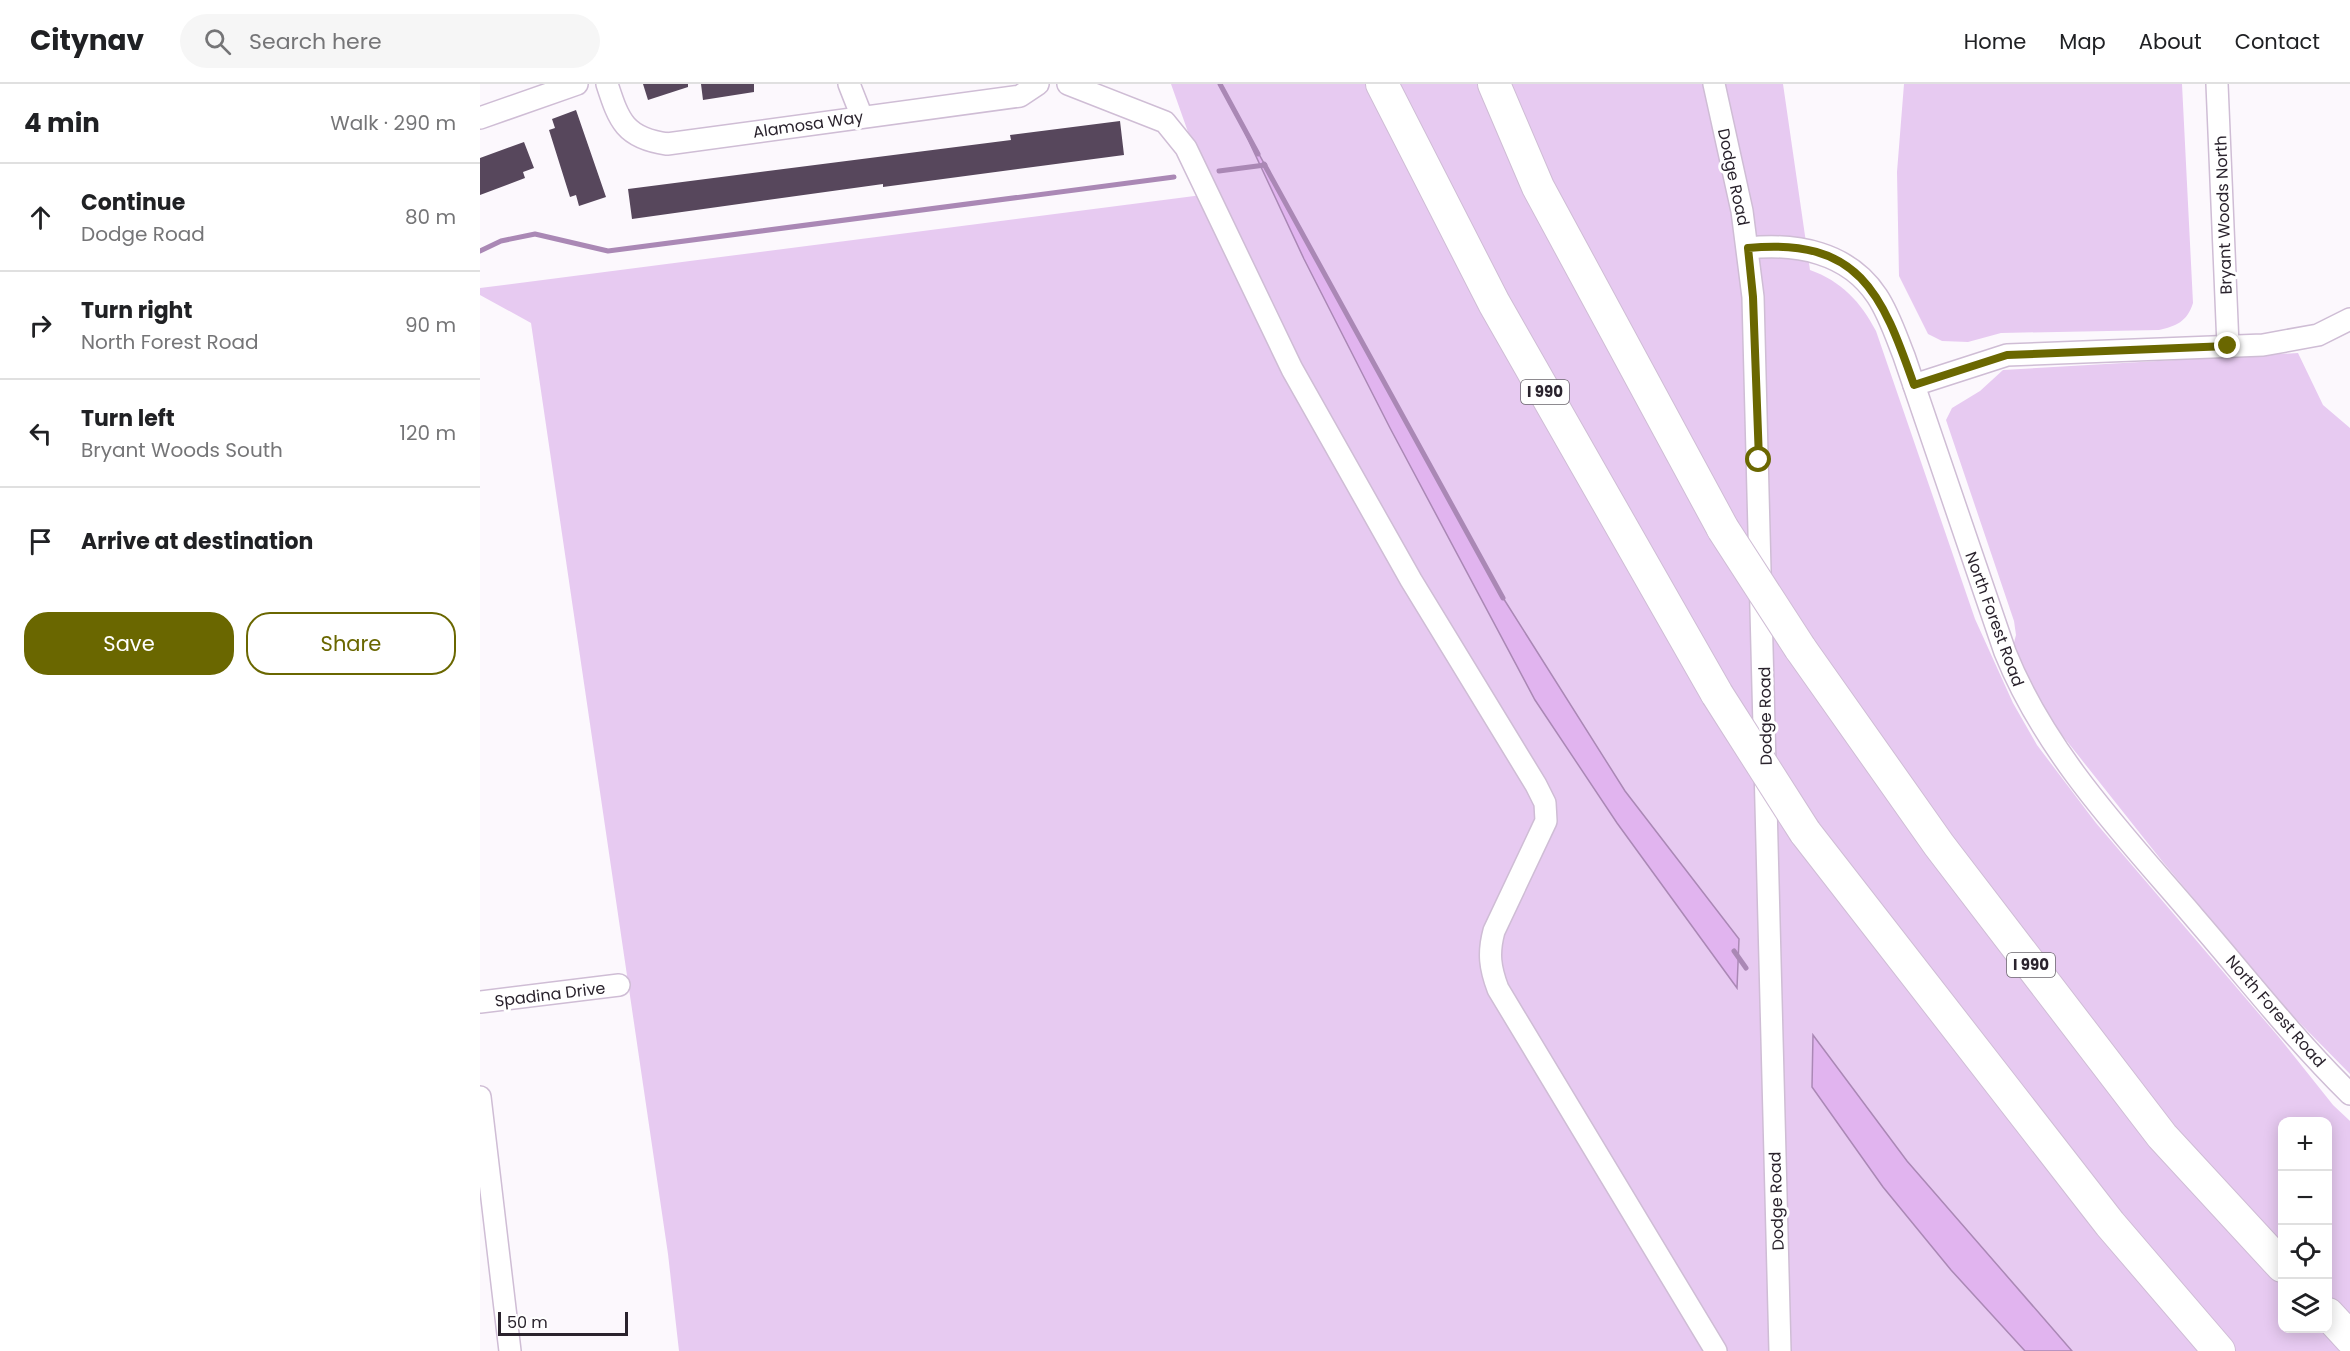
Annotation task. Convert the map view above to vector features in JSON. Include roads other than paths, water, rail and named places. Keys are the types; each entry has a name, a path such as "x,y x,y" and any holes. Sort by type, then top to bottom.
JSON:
{"highway":[{"name":"I 990","path":"1382,84 1494,303 1717,694 1805,832 2110,1224 2219,1351"},
{"name":"I 990","path":"1494,84 1538,187 1723,529 1800,648 1939,845 2162,1136 2278,1261"},
{"path":"2332,1318 2350,1338"}],"street":[{"path":"480,118 577,84"},
{"name":"Alamosa Way","path":"607,84 615,109 627,129 645,141 667,144 1020,96 1038,84"},
{"path":"849,84 862,117"},
{"path":"1068,84 1165,122 1186,148 1292,369 1411,580 1536,785 1545,803 1546,821 1494,931 1490,947 1490,968 1498,989 1716,1351"},
{"name":"Dodge Road","path":"1714,84 1743,211 1753,297 1759,460 1780,1351"},
{"name":"Bryant Woods North","path":"2217,84 2228,346"},
{"name":"North Forest Road","path":"1748,248 1778,245 1808,249 1834,260 1862,279 1876,294 1888,317 1914,385 2005,652 2026,699 2048,737 2078,778 2152,867 2350,1094"},
{"path":"1914,385 2007,355 2292,342 2327,332 2350,319"},
{"name":"Spadina Drive","path":"480,1002 619,985"},
{"path":"480,1097 510,1351"}],"waterway":[{"path":"1220,84 1258,154"},
{"path":"1264,164 1503,598"},
{"path":"1219,171 1265,165"},
{"path":"480,251 501,241 535,234 608,251 1174,177"},
{"path":"1734,951 1746,968"}]}
